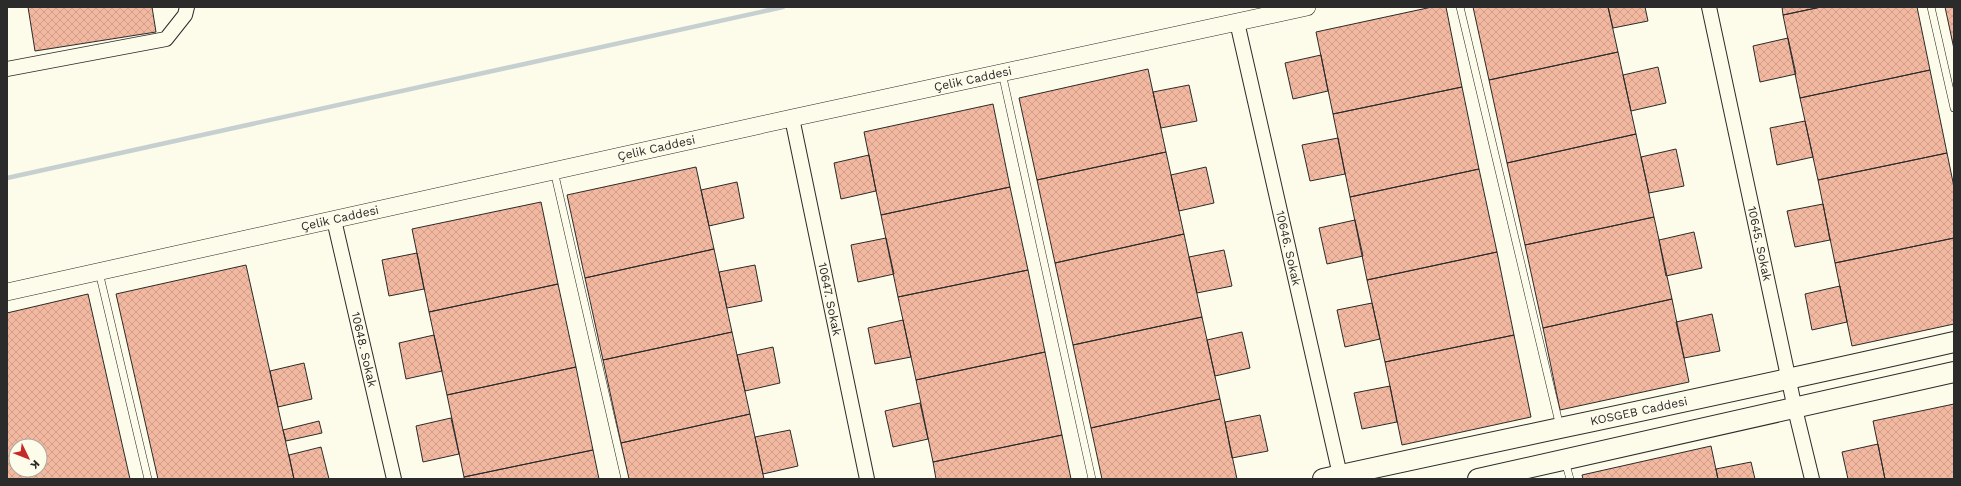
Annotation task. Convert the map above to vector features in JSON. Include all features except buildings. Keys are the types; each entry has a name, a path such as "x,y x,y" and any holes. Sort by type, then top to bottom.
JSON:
{"main road":[{"name":"KOSGEB Caddesi","path":"1331,477 1560,427 1789,380 1954,342"},
{"path":"1478,479 1567,470 1795,409 1954,372"}],"street":[{"path":"7,69 166,40 185,15 187,7"},
{"name":"Çelik Caddesi","path":"7,292 792,118 1307,7"},
{"name":"10645. Sokak","path":"1710,7 1795,409 1812,479"},
{"name":"10646. Sokak","path":"1237,22 1331,477"},
{"name":"10647. Sokak","path":"792,118 867,479"},
{"name":"10648. Sokak","path":"334,220 394,479"}],"lane":[{"path":"1460,7 1560,427"},
{"path":"1931,7 1954,108"},
{"path":"1002,73 1092,479"},
{"path":"554,171 624,479"},
{"path":"99,272 148,479"}],"waterway":[{"path":"7,178 783,7"}]}
